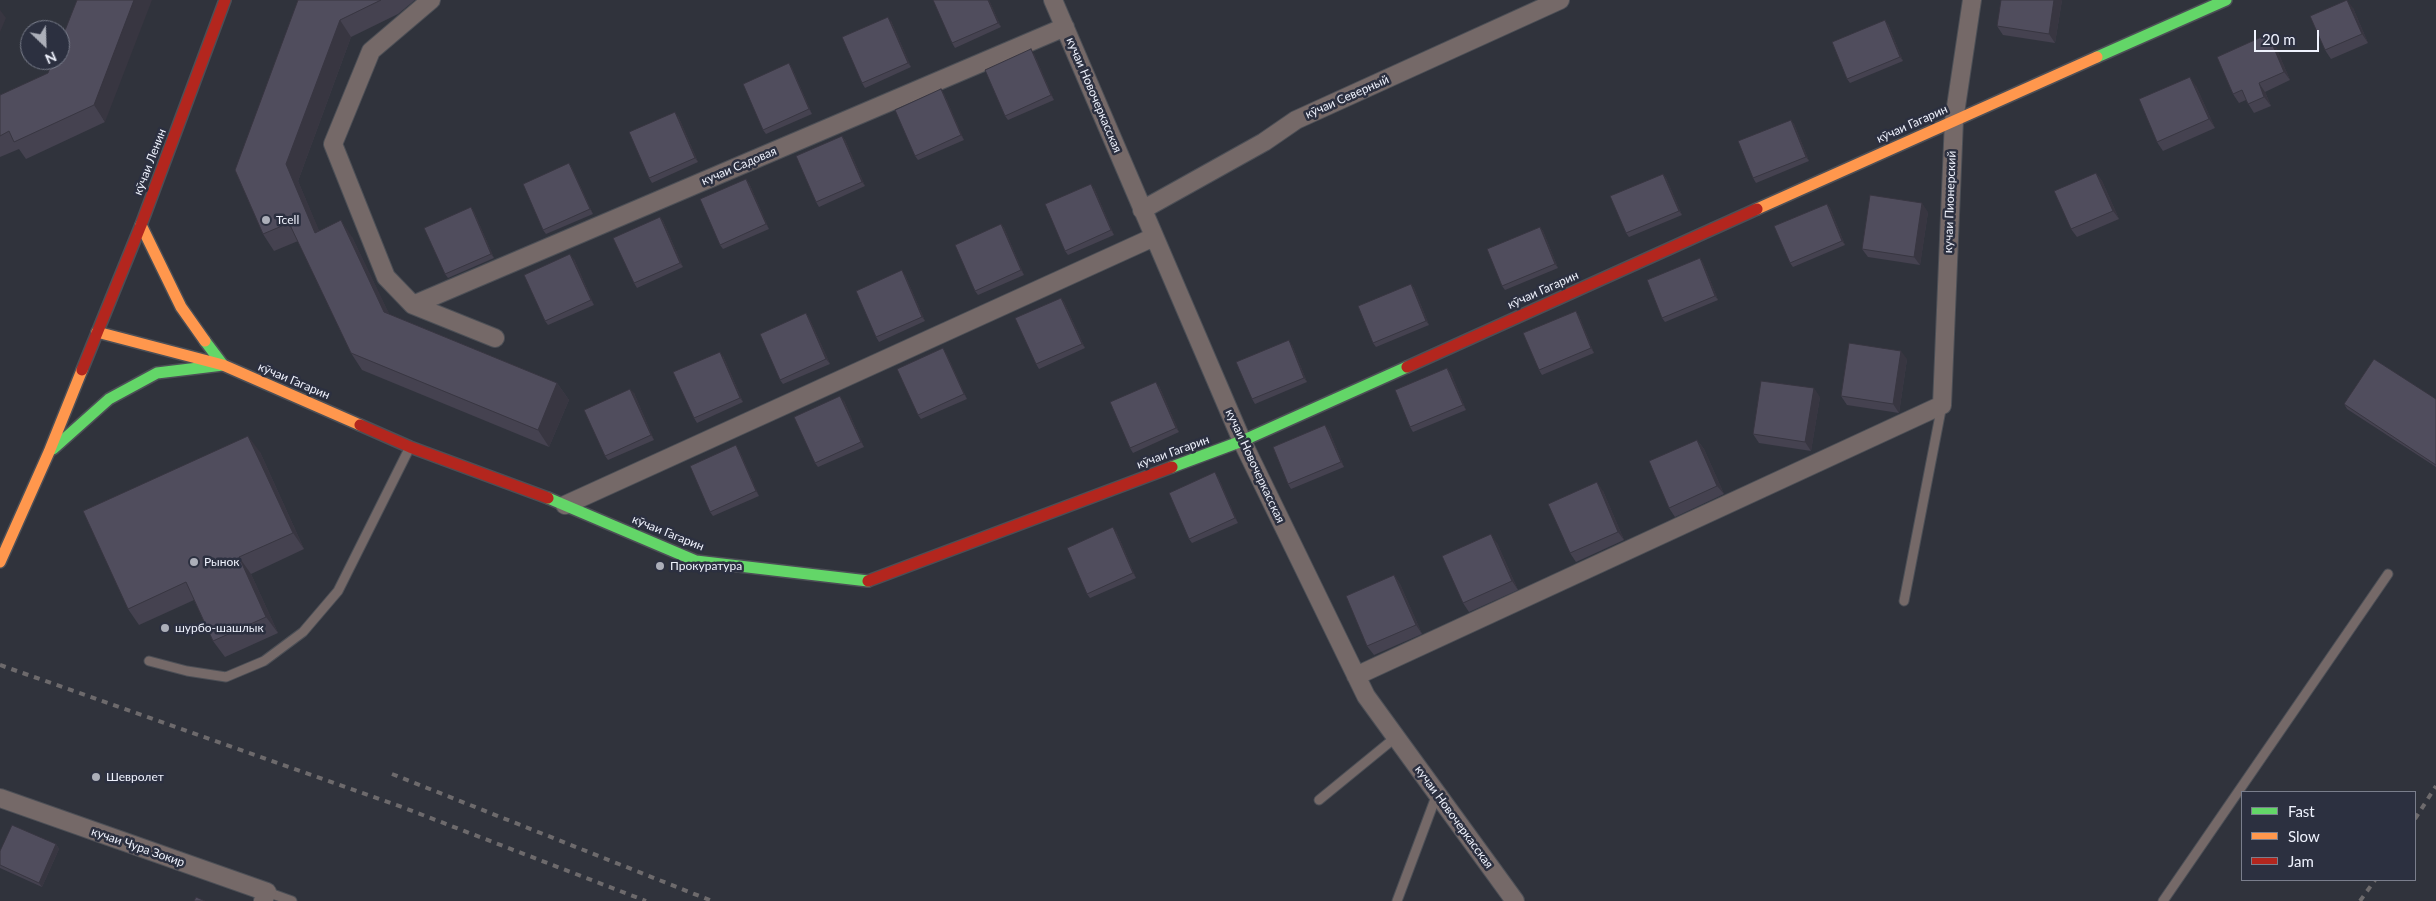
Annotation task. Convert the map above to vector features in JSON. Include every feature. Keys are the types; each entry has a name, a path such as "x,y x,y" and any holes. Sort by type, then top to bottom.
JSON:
{"main road":[{"name":"кӯчаи Ленин","path":"0,562 3,545 48,452 141,225 225,0"},
{"name":"кӯчаи Гагарин","path":"97,332 223,365 410,446 565,505 696,561 864,582 1242,441 1954,120 2226,0"},
{"path":"48,452 109,399 157,373 223,365 181,307 141,225"}],"street":[{"path":"431,0 371,51 333,144 386,277 413,305 495,338"},
{"name":"кучаи Новочеркасская","path":"1053,0 1242,441 1366,696 1515,901"},
{"name":"кӯчаи Северный","path":"1142,210 1264,142 1296,120 1560,0"},
{"name":"кучаи Пионерский","path":"1942,405 1954,120 1972,0"},
{"name":"кучаи Садовая","path":"413,305 1065,27"},
{"path":"565,505 1154,237"},
{"path":"1356,676 1942,405"},
{"name":"кучаи Чура Зокир","path":"2,803 265,897"}],"lane":[{"path":"1904,601 1942,405"},
{"path":"150,662 226,678 264,662 303,632 338,591 410,446"},
{"path":"2163,901 2388,574"},
{"path":"1319,800 1396,737"},
{"path":"1397,901 1437,794"},
{"path":"265,897 292,901"}],"building":[{"path":"77,0 134,0 94,105 14,142 9,131 0,136 0,95 48,73 49,70 70,70 69,20"},
{"path":"298,0 381,0 340,20 286,164 315,233 341,220 384,312 557,383 538,430 351,353 289,223 263,234 235,170"},
{"path":"933,0 988,0 998,23 952,43"},
{"path":"2001,0 2054,0 2049,34 1997,26"},
{"path":"2347,0 2362,34 2325,50 2310,16"},
{"path":"888,17 908,63 862,83 842,37"},
{"path":"1885,20 1900,57 1847,79 1832,42"},
{"path":"2268,34 2284,72 2259,83 2264,97 2248,104 2242,90 2233,94 2217,57"},
{"path":"1031,49 1051,95 1005,116 985,70"},
{"path":"789,63 809,109 763,130 743,84"},
{"path":"2190,77 2209,119 2157,142 2139,99"},
{"path":"941,89 961,135 915,156 895,110"},
{"path":"675,112 695,158 649,178 629,132"},
{"path":"1791,120 1806,157 1753,178 1738,141"},
{"path":"842,136 862,182 816,202 796,156"},
{"path":"569,163 590,209 543,230 523,184"},
{"path":"2096,173 2113,211 2071,229 2054,191"},
{"path":"1663,174 1679,211 1626,233 1610,196"},
{"path":"746,179 766,224 720,245 700,199"},
{"path":"1091,184 1111,230 1065,251 1045,204"},
{"path":"1870,195 1922,203 1914,257 1862,249"},
{"path":"1827,204 1842,241 1790,263 1774,226"},
{"path":"471,207 491,254 445,274 424,228"},
{"path":"660,217 680,263 634,283 613,238"},
{"path":"1001,224 1021,270 975,291 955,245"},
{"path":"1540,227 1555,264 1502,286 1487,249"},
{"path":"570,254 591,300 545,321 524,275"},
{"path":"1700,258 1715,296 1662,318 1647,280"},
{"path":"902,270 922,317 876,337 856,291"},
{"path":"1411,284 1426,321 1373,343 1358,306"},
{"path":"1061,298 1082,344 1036,364 1015,318"},
{"path":"1576,311 1591,348 1539,370 1523,333"},
{"path":"806,313 826,359 780,380 760,334"},
{"path":"1289,340 1304,378 1252,399 1236,362"},
{"path":"1849,343 1901,351 1893,404 1841,396"},
{"path":"943,348 964,394 918,415 897,369"},
{"path":"720,352 740,398 694,418 673,372"},
{"path":"2374,359 2436,399 2436,465 2344,404"},
{"path":"1447,368 1463,405 1410,427 1395,390"},
{"path":"1761,381 1814,388 1805,442 1753,434"},
{"path":"1156,382 1176,428 1130,448 1110,402"},
{"path":"630,389 651,435 605,456 584,410"},
{"path":"840,396 861,442 815,463 794,417"},
{"path":"1325,425 1341,462 1288,484 1273,447"},
{"name":"Рынок","path":"248,436 293,533 239,557 266,617 213,641 186,582 128,609 83,511"},
{"path":"1697,440 1717,486 1669,508 1649,461"},
{"path":"736,445 756,491 710,512 690,466"},
{"path":"1215,472 1235,518 1189,539 1169,493"},
{"path":"1597,482 1618,532 1570,553 1548,504"},
{"path":"1113,527 1133,573 1087,594 1067,548"},
{"path":"1491,534 1512,581 1463,603 1442,556"},
{"path":"1394,575 1416,625 1367,646 1346,596"},
{"path":"12,825 56,844 39,883 0,865 0,851"},
{"path":"196,897 205,901 194,901"}],"railway":[{"path":"0,665 402,807 646,901"},
{"path":"392,774 712,901"},
{"path":"2416,817 2436,786"},
{"path":"2360,901 2374,881"}],"traffic: fast":[{"path":"2097,57 2226,0"},
{"path":"53,449 109,399 157,373 223,365 205,341"},
{"path":"1172,467 1242,441 1407,367"},
{"path":"548,498 696,561 868,581"}],"traffic: slow":[{"path":"1757,209 2097,57"},
{"path":"141,225 181,307 205,341"},
{"path":"97,332 223,365 360,425"},
{"path":"0,562 49,452 82,370"}],"traffic: jam":[{"path":"82,370 141,225 225,0"},
{"path":"1407,367 1757,209"},
{"path":"360,425 410,447 548,498"},
{"path":"868,581 1172,467"}],"place":[{"name":"Tcell","path":"266,220"},
{"name":"Рынок","path":"194,562"},
{"name":"Прокуратура","path":"660,566"},
{"name":"шурбо-шашлык","path":"165,628"},
{"name":"Шевролет","path":"96,777"}]}
